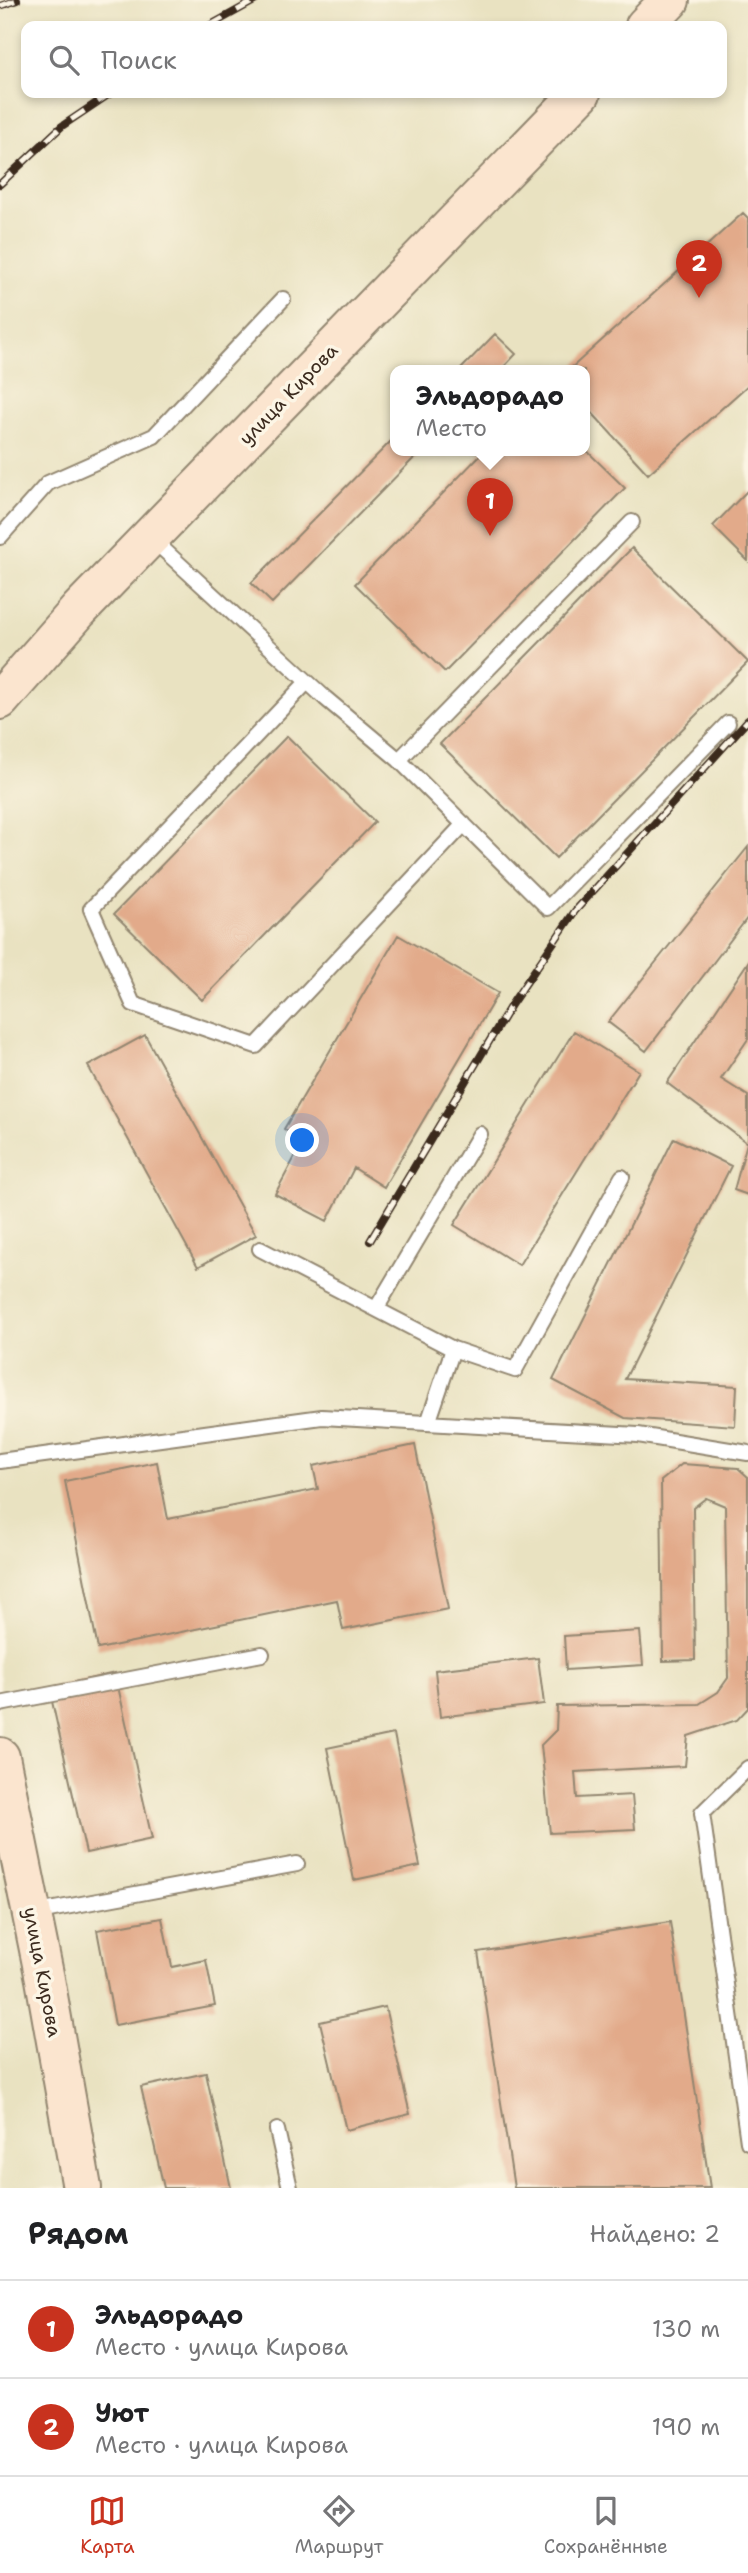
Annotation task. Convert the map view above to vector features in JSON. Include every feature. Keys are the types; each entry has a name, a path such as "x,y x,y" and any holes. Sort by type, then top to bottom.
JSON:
{"main road":[{"path":"650,21 670,0"},
{"name":"улица Кирова","path":"0,700 150,537 575,98"},
{"name":"улица Кирова","path":"0,1757 32,1913 82,2188"}],"lane":[{"path":"0,537 48,483 154,436 283,299"},
{"path":"399,760 632,522"},
{"path":"150,537 307,682 399,760 548,908 728,723"},
{"path":"307,682 91,909 133,1004 256,1046 464,824"},
{"path":"376,1309 480,1134"},
{"path":"260,1249 453,1349 515,1370 622,1177"},
{"path":"428,1423 453,1349"},
{"path":"0,1461 322,1417 638,1435 748,1453"},
{"path":"0,1704 262,1654"},
{"path":"748,1768 702,1813 748,2142"},
{"path":"32,1913 297,1864"},
{"path":"277,2130 290,2188"}],"building":[{"path":"743,213 748,218 748,385 648,474 590,411 590,365 575,365"},
{"path":"495,334 516,354 506,365 465,365"},
{"path":"390,442 390,456 416,456 272,603 251,583"},
{"path":"590,454 625,488 445,672 355,584 479,456 590,456"},
{"path":"748,490 748,561 713,526"},
{"path":"632,548 748,662 556,858 440,744"},
{"path":"287,736 375,822 202,1000 114,914"},
{"path":"748,847 748,917 646,1051 608,1022"},
{"path":"398,935 498,993 384,1187 354,1168 327,1221 275,1194 303,1142 284,1129"},
{"path":"748,962 748,1039 721,1079 748,1096 748,1195 734,1190 747,1143 667,1083"},
{"path":"574,1031 639,1071 519,1265 454,1225"},
{"path":"145,1035 256,1235 198,1267 88,1066"},
{"path":"674,1138 731,1166 625,1379 737,1386 735,1426 625,1418 553,1380"},
{"path":"415,1445 448,1609 343,1630 337,1600 98,1649 65,1481 157,1462 168,1519 318,1489 313,1466"},
{"path":"682,1464 738,1468 748,1477 748,1708 737,1720 688,1736 685,1766 575,1772 577,1798 632,1795 635,1829 550,1833 541,1745 556,1730 557,1706 699,1704 718,1692 728,1678 725,1506 706,1498 693,1508 695,1660 663,1661 661,1481"},
{"path":"640,1631 643,1665 566,1670 564,1636"},
{"path":"538,1658 544,1704 440,1717 435,1670"},
{"path":"115,1673 152,1839 86,1853 49,1688"},
{"path":"394,1734 420,1866 354,1880 327,1748"},
{"path":"162,1918 172,1967 206,1960 215,2006 115,2025 97,1930"},
{"path":"670,1922 710,2188 514,2188 478,1952"},
{"path":"385,2007 410,2114 346,2130 320,2022"},
{"path":"206,2073 231,2188 164,2188 141,2087"}],"railway":[{"path":"0,6 17,0"},
{"path":"218,21 256,0"},
{"path":"0,184 62,126 104,98"},
{"path":"370,1241 511,1005 575,911 748,720"}],"place":[{"name":"Уют","path":"699,298"},
{"name":"Эльдорадо","path":"490,536"}]}
